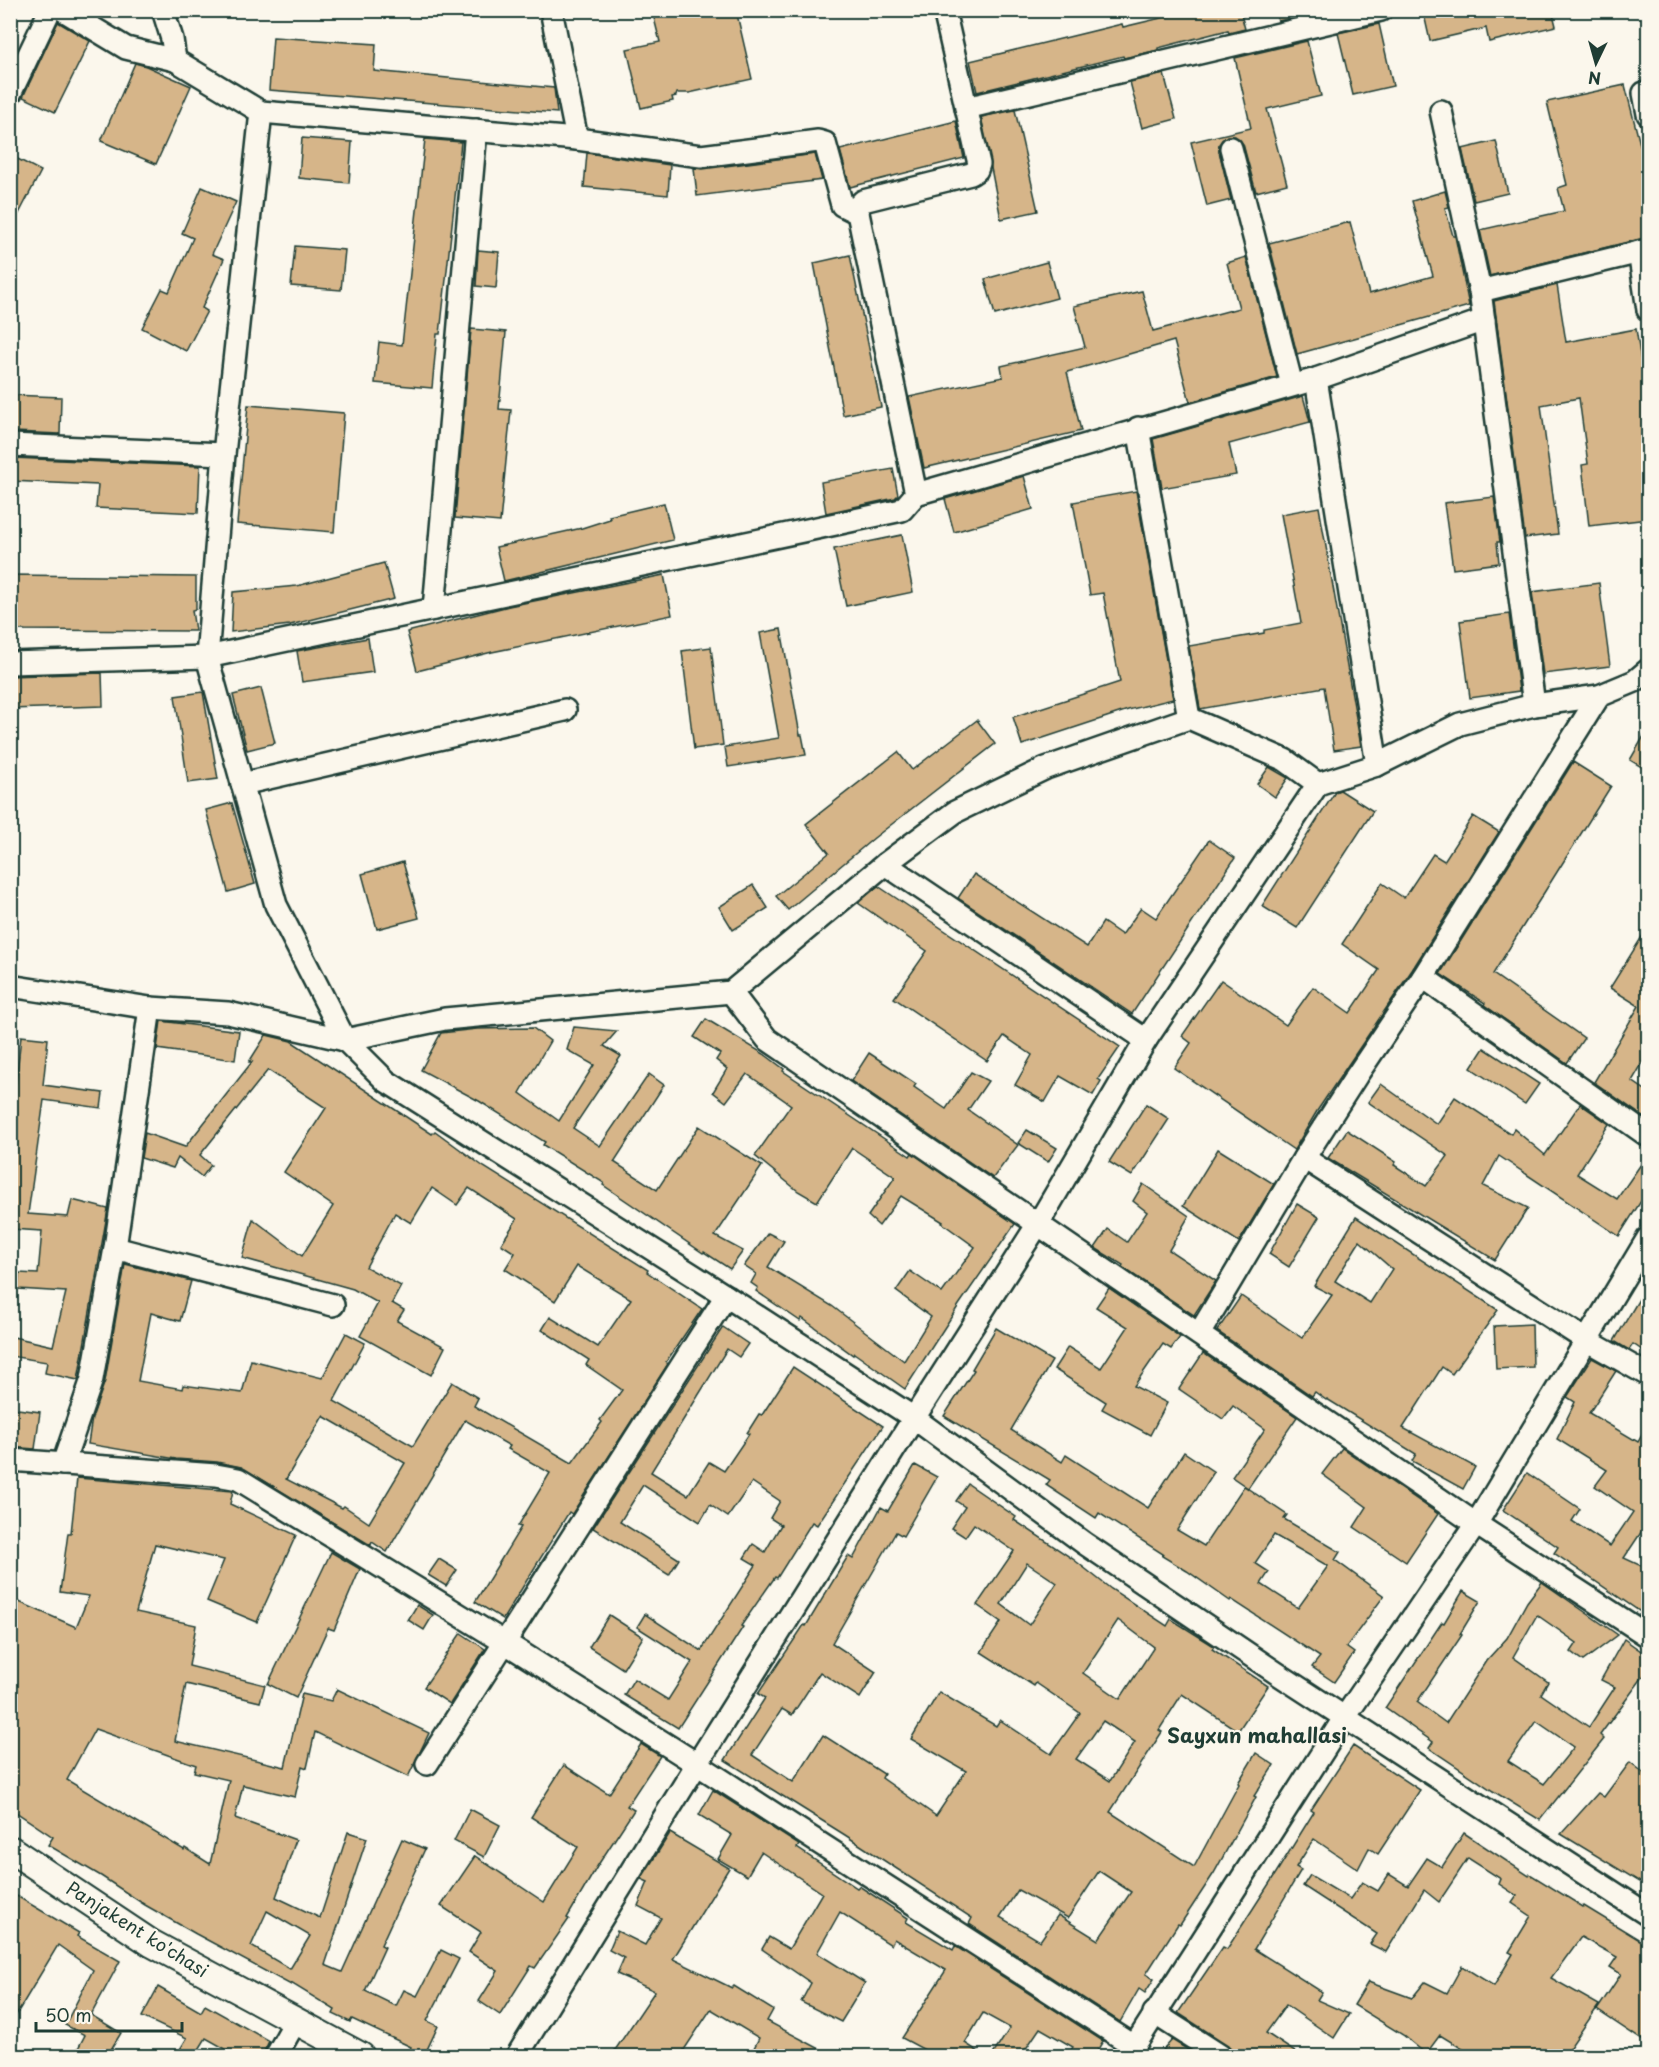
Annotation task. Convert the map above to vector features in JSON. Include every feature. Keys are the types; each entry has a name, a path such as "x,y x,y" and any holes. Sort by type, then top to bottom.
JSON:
{"main road":[{"name":"Panjakent ko'chasi","path":"10,1849 151,1943 362,2056"}],"street":[{"path":"10,94 50,10"},
{"path":"63,10 126,48 175,60 261,112 577,139 701,156 818,141 825,143 842,205 858,213"},
{"path":"163,10 172,39 175,60"},
{"path":"551,10 577,139"},
{"path":"916,494 858,206 863,201 971,174 977,170 979,164 944,10"},
{"path":"966,108 1355,14 1381,10"},
{"path":"1644,93 1648,114"},
{"path":"1441,111 1480,291 1534,705"},
{"path":"261,112 224,454 207,657 276,905 345,1040 386,1081 914,1418 1084,1543 1648,1915"},
{"path":"434,609 476,130"},
{"path":"1231,148 1292,386"},
{"path":"1480,291 1644,251 1648,310"},
{"path":"10,663 207,657 902,510 916,494 1138,428 1316,379 1484,320"},
{"path":"1316,379 1377,765"},
{"path":"1138,428 1189,718"},
{"path":"10,446 224,454"},
{"path":"517,2056 696,1764 1038,1224 1146,1040 1318,784 1377,765 1460,724 1534,705 1599,696 1644,680"},
{"path":"1199,1334 1304,1158 1423,977 1599,696"},
{"path":"242,784 565,710"},
{"path":"10,986 150,1008 228,1013 345,1040 445,1019 731,992 885,864 955,812 1046,768 1189,718 1285,760 1318,784"},
{"path":"885,864 1146,1040"},
{"path":"1423,977 1648,1136"},
{"path":"731,992 767,1039 1476,1524 1648,1636"},
{"path":"63,1464 92,1378 115,1248 150,1008"},
{"path":"1304,1158 1586,1340 1648,1375"},
{"path":"10,1460 216,1475 238,1479 504,1642 696,1764 1131,2051 1345,1717 1476,1524 1648,1238"},
{"path":"115,1248 333,1305"},
{"path":"427,1764 726,1296"},
{"path":"1154,2013 1221,2056"},
{"path":"276,2056 296,2022"}],"building":[{"path":"652,10 736,10 752,79 689,93 677,93 672,97 673,101 641,108 627,49 660,42"},
{"path":"1181,10 1240,10 1245,29 1229,33 1228,30 1158,48 1158,50 1124,58 1123,56 977,92 970,61 1122,24 1123,27 1182,13"},
{"path":"1275,10 1300,10 1301,16 1278,21"},
{"path":"1423,10 1552,10 1556,26 1489,42 1486,28 1430,41"},
{"path":"58,22 90,41 55,112 23,97"},
{"path":"1379,24 1393,86 1353,95 1338,33"},
{"path":"273,37 376,44 374,71 554,88 557,113 269,90"},
{"path":"1307,41 1321,96 1267,109 1287,184 1256,192 1243,144 1235,136 1227,136 1219,144 1219,151 1231,200 1207,206 1191,142 1251,128 1235,58"},
{"path":"135,63 191,86 156,164 101,141"},
{"path":"1164,74 1176,119 1142,128 1130,82"},
{"path":"1625,85 1648,176 1648,237 1490,276 1480,230 1564,211 1558,188 1567,185 1547,102"},
{"path":"1015,110 1038,211 1001,219 981,117"},
{"path":"956,121 964,158 850,187 840,150"},
{"path":"302,138 352,142 349,183 299,178"},
{"path":"425,139 461,142 432,388 375,383 379,342 402,345"},
{"path":"1496,141 1508,193 1474,201 1462,149"},
{"path":"587,153 670,165 668,195 584,187"},
{"path":"815,154 822,180 697,196 694,168 703,169"},
{"path":"10,155 41,171 10,231"},
{"path":"202,187 236,202 212,254 224,259 202,308 207,311 186,351 142,328 162,289 169,292 193,238 182,233"},
{"path":"1445,191 1449,207 1445,208 1453,236 1455,236 1469,306 1297,354 1269,243 1350,222 1369,294 1433,276 1412,201"},
{"path":"295,246 345,250 341,290 291,286"},
{"path":"478,250 499,252 496,288 476,286"},
{"path":"850,255 881,407 843,415 814,263"},
{"path":"1246,257 1277,377 1190,402 1174,341 1067,372 1081,431 924,468 909,397 1003,377 1001,366 1085,347 1074,306 1142,291 1153,331 1239,308 1227,263"},
{"path":"1047,262 1057,298 995,315 985,279"},
{"path":"1557,285 1566,342 1636,329 1648,407 1648,519 1589,526 1582,465 1588,464 1579,398 1541,405 1558,534 1525,538 1494,301"},
{"path":"471,329 506,332 499,409 511,410 500,522 455,518"},
{"path":"10,395 61,397 60,434 14,432 14,424 10,424"},
{"path":"1303,396 1310,422 1229,444 1236,475 1162,488 1153,439"},
{"path":"248,405 344,413 334,532 237,524"},
{"path":"12,458 200,466 198,513 96,508 98,485 10,481"},
{"path":"893,469 898,495 895,498 826,513 821,482"},
{"path":"1024,476 1033,509 954,532 945,499"},
{"path":"1136,491 1173,699 1128,710 1022,745 1013,717 1120,682 1103,593 1090,595 1073,502"},
{"path":"1494,497 1500,542 1497,542 1499,563 1453,569 1444,503"},
{"path":"664,503 673,540 504,581 496,547 582,528 610,519 609,516"},
{"path":"1319,507 1361,746 1334,750 1324,687 1200,709 1189,646 1264,633 1264,630 1301,623 1281,514"},
{"path":"902,535 913,592 846,606 834,549"},
{"path":"384,563 394,599 290,625 231,632 233,592 297,586"},
{"path":"10,575 196,577 196,609 192,610 195,631 10,630"},
{"path":"664,575 672,615 492,652 417,671 407,632 509,606"},
{"path":"1599,583 1610,666 1543,674 1532,592"},
{"path":"1509,614 1519,691 1470,698 1460,621"},
{"path":"781,629 800,735 802,735 806,755 728,767 725,747 779,738 760,633"},
{"path":"368,638 373,672 302,682 297,651"},
{"path":"711,647 723,745 694,749 682,651"},
{"path":"102,673 103,706 10,709 10,676"},
{"path":"261,688 275,743 247,750 233,695"},
{"path":"203,692 218,779 188,783 175,696"},
{"path":"977,720 995,744 874,838 788,910 776,896 829,853 806,824 898,752 912,770"},
{"path":"1648,729 1648,771 1630,760"},
{"path":"1573,762 1611,786 1493,974 1584,1038 1567,1063 1484,1005 1485,1003 1440,974"},
{"path":"1269,767 1288,778 1275,797 1257,784"},
{"path":"1340,790 1373,811 1297,928 1262,906 1335,792"},
{"path":"232,803 255,884 228,892 206,810"},
{"path":"1473,816 1499,832 1294,1150 1174,1068 1191,1043 1182,1036 1221,980 1286,1025 1313,987 1350,1013 1379,970 1342,944 1382,883 1404,898 1433,854 1444,861"},
{"path":"1209,840 1235,858 1132,1014 958,898 974,874 1087,947 1103,922 1122,935 1141,908 1156,918"},
{"path":"403,862 419,918 377,929 362,874"},
{"path":"753,885 768,908 733,930 719,907"},
{"path":"878,886 1120,1047 1098,1079 1101,1081 1093,1095 1060,1076 1045,1102 1015,1085 1032,1055 1004,1036 987,1061 894,998 927,951 858,903"},
{"path":"1648,927 1648,1054 1632,1081 1648,1092 1648,1120 1594,1082 1639,1006 1610,988"},
{"path":"706,1019 764,1054 784,1069 783,1071 910,1156 912,1153 1015,1224 905,1389 802,1318 800,1321 756,1291 758,1288 751,1283 756,1274 744,1266 768,1233 784,1241 768,1267 832,1306 904,1361 931,1317 896,1291 910,1271 942,1293 975,1247 943,1222 901,1196 879,1226 868,1216 895,1177 852,1148 817,1202 798,1191 755,1156 791,1105 747,1074 726,1102 713,1092 727,1069 716,1060 720,1054 694,1037"},
{"path":"161,1021 239,1031 235,1060 157,1049"},
{"path":"574,1027 617,1031 604,1046 621,1056 573,1128 600,1146 649,1074 664,1085 614,1162 657,1190 699,1126 762,1166 715,1236 743,1251 730,1269 603,1185 604,1183 543,1145 545,1142 479,1101 421,1070 441,1033 477,1029 533,1028 550,1041 520,1093 559,1121 594,1065 567,1050"},
{"path":"266,1035 291,1041 432,1134 435,1131 484,1167 648,1270 647,1272 702,1309 666,1362 668,1364 572,1514 569,1512 503,1619 475,1602 521,1527 518,1526 550,1473 508,1449 510,1446 465,1420 387,1552 372,1542 371,1545 367,1543 241,1467 88,1444 92,1418 105,1381 125,1264 191,1281 180,1321 151,1313 138,1381 182,1389 183,1385 242,1393 251,1360 322,1378 346,1333 365,1343 334,1401 413,1446 452,1382 478,1398 474,1406 572,1463 622,1390 586,1365 589,1360 542,1330 550,1317 598,1347 631,1299 577,1266 555,1301 505,1269 515,1253 501,1244 517,1219 469,1188 457,1205 432,1188 411,1223 395,1213 366,1267 401,1286 392,1303 404,1310 397,1321 445,1347 431,1375 360,1336 378,1303 353,1289 242,1258 253,1219 302,1256 333,1206 284,1172 326,1108 268,1070 200,1155 211,1165 202,1177 178,1158 173,1168 141,1158 145,1133 185,1147 252,1062 249,1062","holes":["323,1416 405,1463 369,1523 344,1506 342,1508 286,1479"]},
{"path":"21,1036 48,1039 43,1085 103,1093 101,1108 44,1100 28,1214 68,1217 72,1200 108,1209 78,1380 45,1373 47,1362 10,1356 13,1337 53,1346 66,1292 18,1289 19,1273 38,1274 42,1231 10,1229 10,1081 16,1083"},
{"path":"1484,1048 1539,1084 1525,1104 1471,1068"},
{"path":"869,1053 916,1084 914,1087 946,1109 971,1072 988,1081 968,1110 1018,1145 993,1178 851,1081"},
{"path":"1381,1084 1437,1124 1455,1097 1511,1134 1514,1129 1545,1155 1580,1104 1609,1124 1577,1174 1617,1199 1648,1154 1648,1190 1619,1236 1499,1156 1483,1186 1528,1208 1495,1260 1328,1158 1347,1130 1396,1162 1394,1165 1426,1186 1448,1156 1368,1102"},
{"path":"1146,1104 1169,1119 1132,1176 1109,1162"},
{"path":"1027,1130 1057,1148 1048,1162 1018,1143"},
{"path":"1218,1149 1274,1184 1239,1242 1183,1206"},
{"path":"1143,1184 1189,1216 1169,1250 1216,1281 1194,1315 1095,1248 1108,1229 1127,1242 1147,1212 1133,1201"},
{"path":"1297,1204 1319,1217 1289,1267 1269,1254"},
{"path":"1356,1217 1498,1310 1452,1374 1442,1367 1403,1428 1475,1467 1463,1489 1412,1461 1416,1454 1315,1392 1312,1396 1217,1331 1241,1296 1302,1338 1332,1295 1314,1286","holes":["1360,1241 1392,1269 1370,1303 1335,1281"]},
{"path":"1648,1284 1648,1354 1633,1344 1629,1350 1614,1341"},
{"path":"1109,1288 1180,1337 1171,1349 1163,1344 1134,1386 1167,1403 1150,1435 1102,1409 1106,1402 1054,1369 1068,1347 1101,1368 1128,1327 1096,1307"},
{"path":"1532,1324 1533,1367 1496,1369 1494,1326"},
{"path":"723,1327 748,1344 739,1357 727,1349 651,1472 688,1495 709,1462 724,1471 749,1434 747,1433 759,1414 762,1415 793,1367 883,1426 817,1525 812,1522 777,1578 775,1577 741,1626 743,1627 678,1728 624,1695 634,1679 668,1700 692,1662 637,1627 645,1614 701,1651 756,1565 744,1558 753,1544 765,1552 781,1525 770,1518 780,1501 752,1482 728,1517 710,1505 700,1522 643,1485 620,1522 679,1559 669,1575 593,1528"},
{"path":"996,1328 1052,1361 1011,1430 1062,1462 1066,1455 1148,1508 1184,1452 1214,1472 1177,1530 1204,1546 1244,1486 1287,1515 1284,1519 1340,1552 1335,1560 1384,1596 1346,1647 1354,1653 1334,1682 1312,1667 1320,1657 1231,1599 1230,1601 1099,1513 1096,1518 1046,1485 1050,1480 944,1416 974,1370 972,1369","holes":["1274,1535 1328,1566 1298,1608 1261,1584 1269,1572 1255,1563"]},
{"path":"1203,1353 1297,1417 1248,1488 1232,1477 1265,1429 1233,1406 1223,1419 1179,1389"},
{"path":"1592,1358 1616,1371 1589,1413 1638,1442 1648,1424 1648,1522 1624,1558 1648,1569 1648,1617 1554,1553 1558,1547 1503,1510 1527,1473 1580,1509 1572,1521 1610,1546 1633,1512 1595,1486 1607,1470 1557,1439 1575,1402 1567,1397"},
{"path":"10,1408 40,1412 35,1449 10,1447"},
{"path":"1342,1448 1438,1514 1406,1562 1354,1527 1367,1507 1322,1474"},
{"path":"915,1465 937,1477 903,1536 896,1532 832,1643 876,1672 860,1698 820,1672 792,1715 782,1709 752,1755 793,1782 823,1735 884,1774 882,1778 936,1816 966,1771 911,1739 939,1692 996,1726 1000,1720 1051,1754 1080,1713 1036,1683 1034,1686 981,1652 1001,1622 977,1605 1014,1551 974,1524 965,1537 951,1528 965,1507 956,1501 968,1484 1016,1517 1014,1520 1073,1559 1111,1589 1167,1626 1171,1619 1214,1646 1212,1649 1268,1686 1238,1731 1182,1694 1159,1730 1162,1732 1110,1812 1194,1867 1256,1753 1274,1765 1254,1796 1256,1797 1214,1873 1146,1974 1154,1979 1145,1993 1139,1989 1120,2022 969,1924 972,1918 725,1760 765,1698 758,1694 804,1625 806,1626 848,1556 853,1559 881,1507 888,1511","holes":["1027,1563 1057,1583 1029,1625 1001,1604","1118,1620 1154,1647 1120,1699 1083,1673","1103,1721 1135,1742 1110,1781 1076,1759","1099,1871 1131,1892 1098,1940 1058,1915 1040,1941 1000,1917 1018,1890 1068,1918"]},
{"path":"77,1478 233,1491 230,1504 296,1535 257,1622 207,1601 224,1560 155,1544 136,1612 196,1625 189,1666 265,1685 260,1702 186,1684 175,1741 285,1767 302,1694 331,1701 337,1689 429,1733 408,1777 315,1732 307,1768 302,1766 295,1797 243,1785 235,1818 296,1840 276,1897 320,1918 348,1832 367,1838 325,1965 342,1972 402,1839 425,1849 381,1945 385,1947 365,1991 396,2006 404,1990 417,1996 441,1950 459,1959 427,2021 438,2026 424,2056 409,2052 411,2047 352,2019 350,2022 333,2014 335,2010 291,1983 291,1985 145,1905 48,1845 53,1837 10,1808 10,1598 76,1627 89,1596 60,1592 68,1533 71,1533","holes":["95,1729 196,1765 194,1772 229,1780 210,1864 67,1780","267,1911 310,1936 290,1969 251,1946"]},
{"path":"331,1552 360,1569 334,1630 328,1628 296,1698 268,1684"},
{"path":"439,1559 457,1570 446,1586 428,1575"},
{"path":"1542,1582 1618,1635 1583,1661 1571,1652 1577,1643 1537,1615 1513,1657 1548,1682 1541,1694 1589,1727 1615,1687 1601,1680 1624,1639 1648,1656 1648,1670 1600,1735 1604,1739 1540,1820 1429,1748 1433,1742 1385,1708 1442,1622 1444,1623 1463,1591 1480,1601 1460,1634 1462,1635 1417,1702 1446,1723 1486,1661 1507,1638 1527,1602","holes":["1536,1721 1574,1747 1544,1784 1508,1761"]},
{"path":"417,1605 433,1615 424,1630 408,1620"},
{"path":"609,1615 643,1637 623,1669 589,1647"},
{"path":"461,1633 485,1649 450,1704 424,1687"},
{"path":"641,1744 660,1756 627,1806 634,1810 598,1865 567,1918 569,1919 535,1968 531,1966 500,2015 479,2001 498,1971 469,1952 481,1932 441,1906 475,1856 544,1902 578,1847 531,1817 564,1765 609,1794"},
{"path":"1353,1746 1420,1790 1378,1854 1369,1848 1358,1869 1314,1839 1296,1867 1301,1870 1254,1949 1322,1992 1317,2000 1349,2014 1334,2038 1286,2005 1266,2033 1301,2056 1234,2056 1228,2045 1178,2013 1223,1947 1227,1949 1314,1812 1311,1810"},
{"path":"1630,1762 1648,1776 1648,1887 1561,1834 1598,1793 1604,1797"},
{"path":"713,1790 799,1845 797,1848 857,1888 859,1886 908,1918 906,1922 953,1950 955,1946 1103,2041 1094,2056 1067,2056 1073,2047 1040,2028 1021,2056 992,2056 1010,2028 983,2013 965,2043 985,2056 936,2056 902,2038 946,1970 894,1939 891,1945 840,1912 817,1953 865,1983 841,2022 801,2002 811,1983 762,1949 769,1937 789,1949 822,1893 761,1852 747,1876 718,1859 732,1835 699,1815"},
{"path":"470,1809 500,1825 484,1857 454,1841"},
{"path":"670,1833 729,1868 673,1959 732,1988 734,1986 773,2010 767,2021 833,2056 750,2056 759,2038 711,2009 680,2056 611,2056 655,1991 617,1974 624,1958 609,1950 617,1931 645,1945 661,1918 638,1906 648,1882 641,1879"},
{"path":"1464,1833 1529,1876 1530,1874 1648,1945 1648,2044 1597,2010 1621,1974 1610,1967 1617,1957 1581,1937 1551,1978 1599,2005 1564,2056 1463,2056 1466,2051 1440,2035 1426,2054 1403,2035 1354,2005 1368,1982 1412,1998 1425,1982 1447,1993 1462,1966 1494,1986 1513,1954 1509,1952 1531,1916 1512,1903 1517,1896 1499,1884 1501,1879 1468,1858 1439,1902 1424,1890 1386,1952 1370,1944 1377,1934 1303,1886 1310,1875 1350,1899 1362,1882 1378,1891 1389,1874 1408,1886 1427,1858 1442,1867"},
{"path":"10,1892 79,1933 77,1936 120,1961 91,2015 121,2033 107,2056 74,2056 85,2035 65,2025 93,1970 58,1945 10,2025"},
{"path":"158,1987 201,2012 205,2005 269,2041 262,2056 229,2056 231,2052 206,2038 195,2056 187,2056 179,2051 187,2038 142,2017"},
{"path":"1172,2040 1198,2056 1158,2056"}],"district":[{"name":"Sayxun mahallasi","path":"1257,1736"}]}
